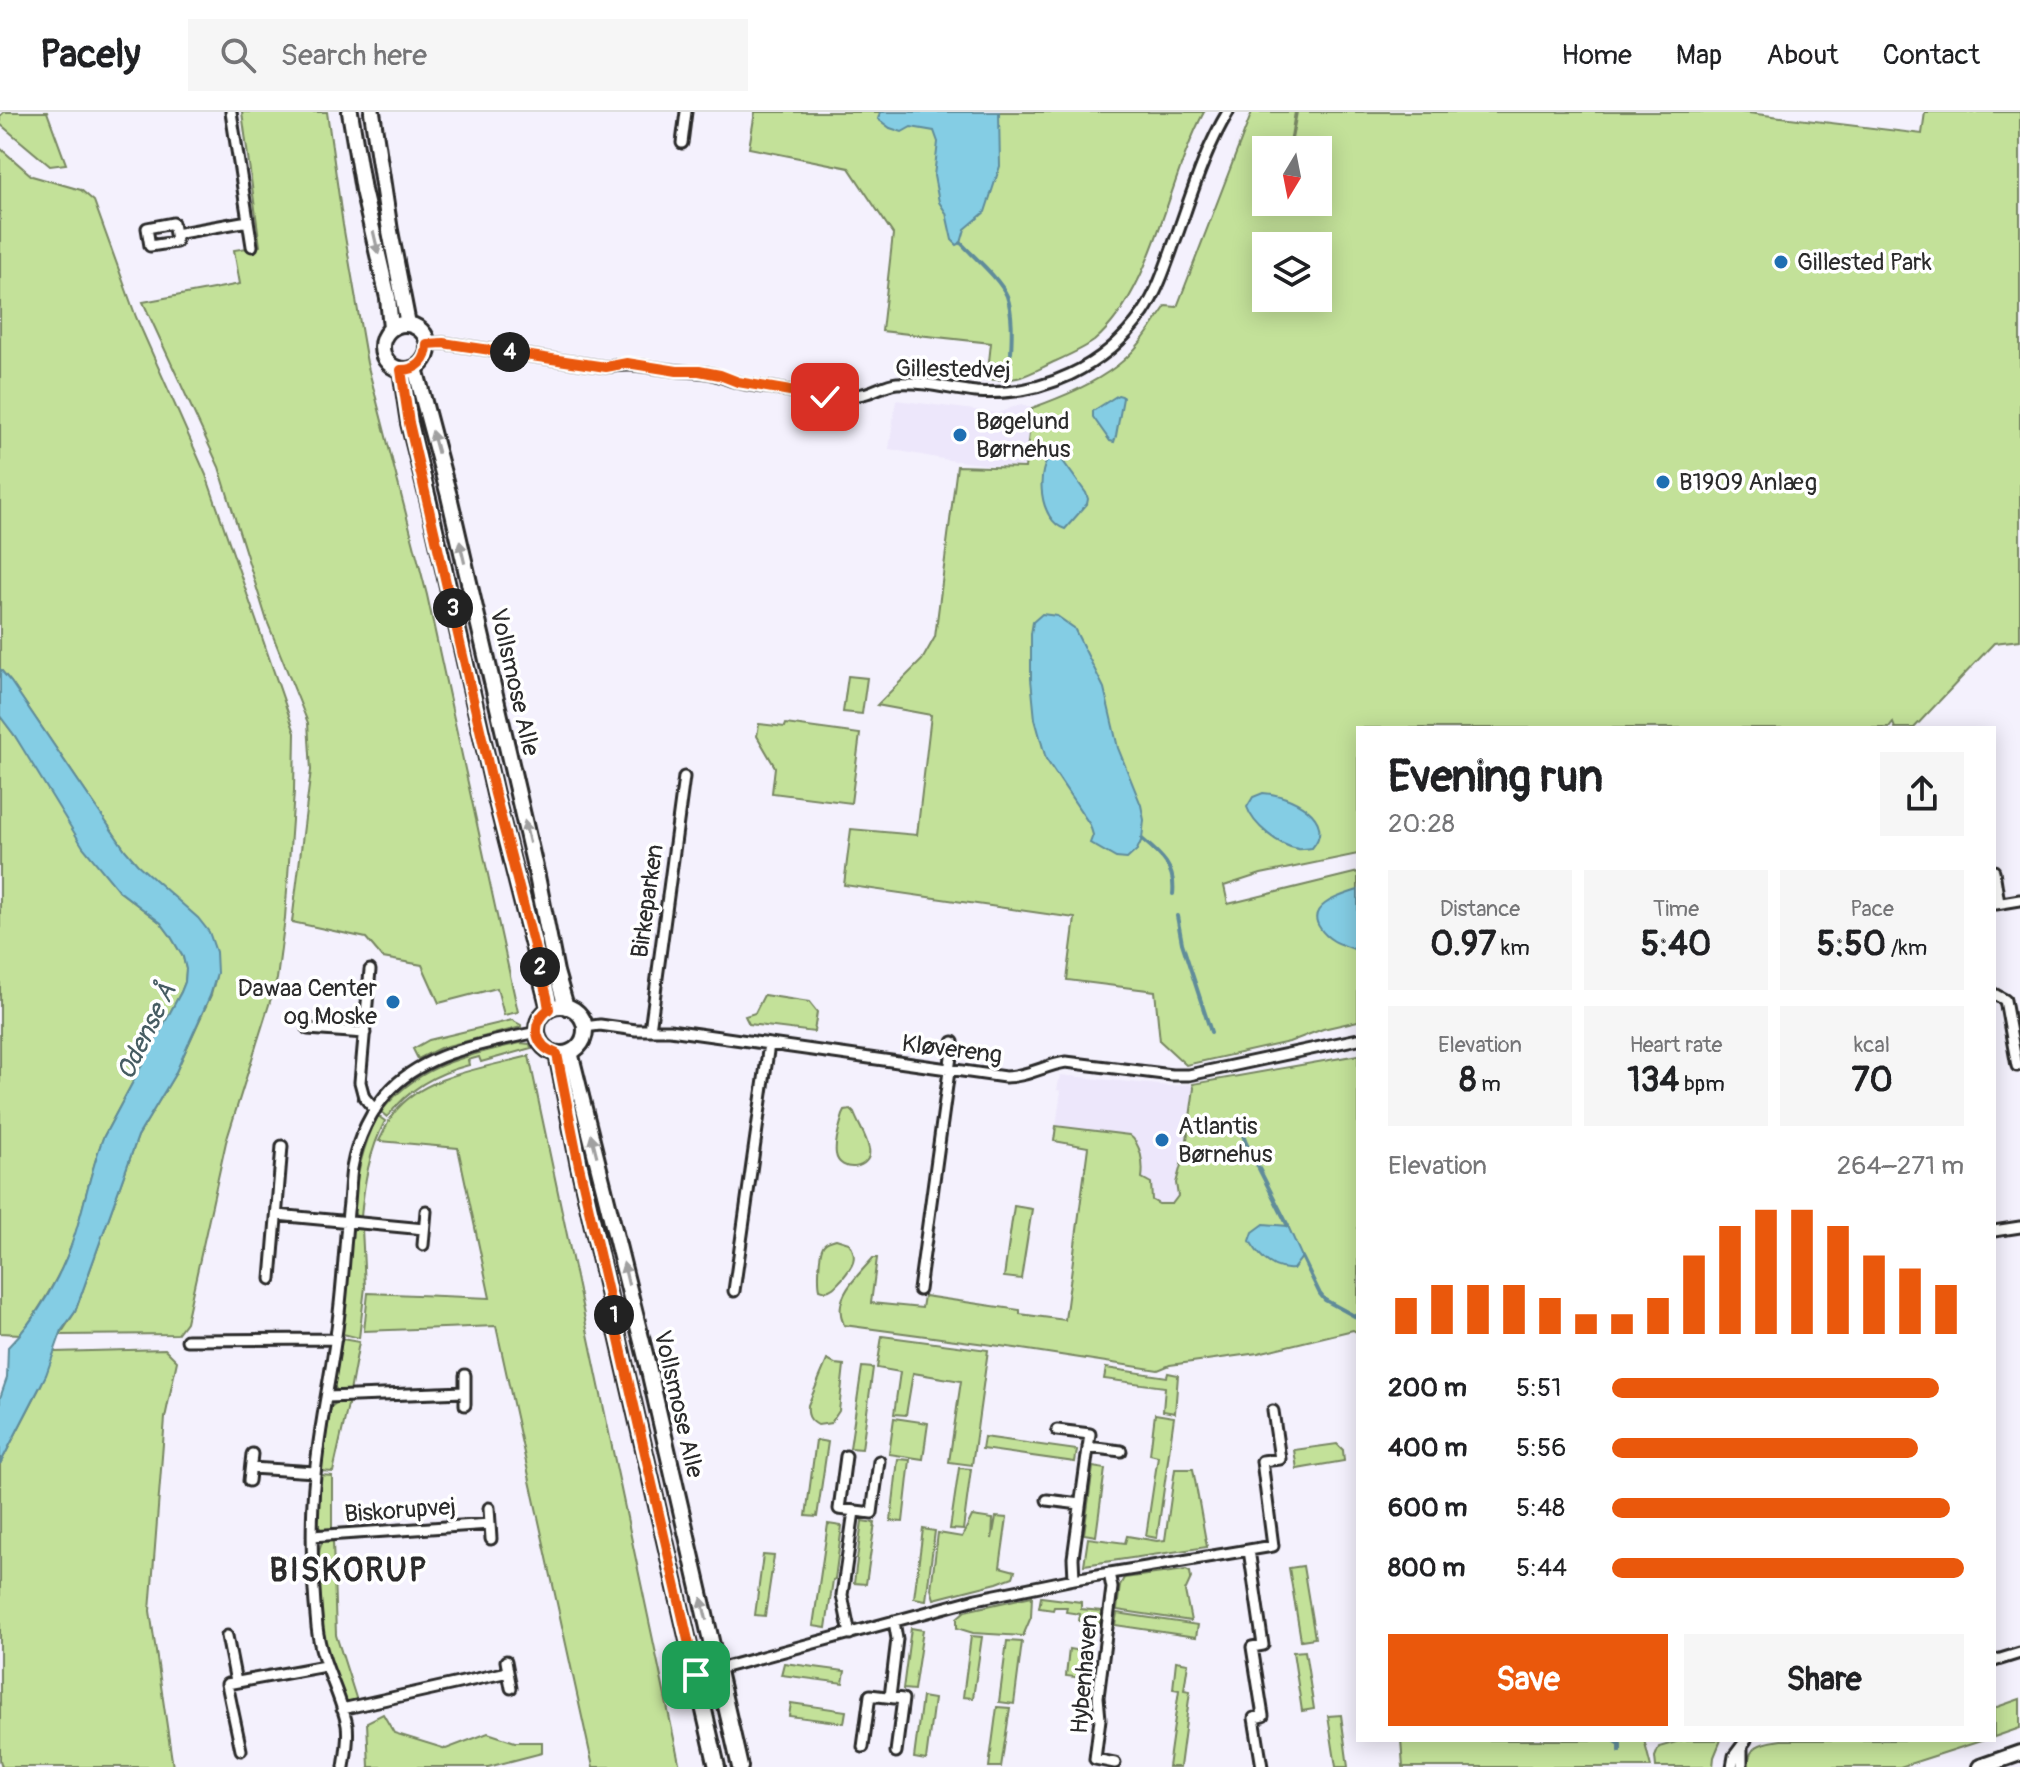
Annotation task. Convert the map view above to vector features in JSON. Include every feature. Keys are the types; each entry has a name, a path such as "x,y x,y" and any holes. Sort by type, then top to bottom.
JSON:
{"street":[{"path":"231,112 252,246"},
{"path":"350,112 363,190 388,298 391,328"},
{"path":"372,112 408,324"},
{"path":"682,143 686,112"},
{"name":"Gillestedvej","path":"427,344 456,345 606,367 627,363 677,371 699,371 738,382 825,397 866,394 894,383 997,393 1048,384 1095,362 1123,338 1144,311 1160,282 1206,157 1228,112"},
{"path":"175,234 248,221"},
{"path":"408,324 424,335 427,344 425,358 408,369 388,364 381,349 385,334 391,328 408,324"},
{"name":"Vollsmose Alle","path":"408,369 449,496 566,1007"},
{"name":"Vollsmose Alle","path":"408,369 409,423 549,1009"},
{"name":"Birkeparken","path":"650,1030 684,777"},
{"path":"1997,903 2020,900"},
{"path":"370,970 360,1082 364,1097 375,1110"},
{"path":"1996,995 2005,1000 2017,1066"},
{"path":"566,1007 578,1013 585,1027 582,1042 564,1053 545,1048 537,1032 539,1019 549,1009 566,1007"},
{"name":"Kløvereng","path":"585,1027 600,1025 670,1030 1016,1077 1057,1063 1076,1062 1189,1075 1356,1039"},
{"path":"308,1029 365,1033"},
{"name":"Biskorupvej","path":"344,1767 347,1727 325,1666 317,1628 312,1536 315,1472 336,1339 352,1168 362,1135 375,1110 391,1089 413,1070 478,1046 537,1032"},
{"path":"919,1290 953,1042"},
{"path":"734,1291 769,1044"},
{"name":"Vollsmose Alle","path":"564,1053 644,1348 740,1767"},
{"name":"Vollsmose Alle","path":"564,1053 579,1166 717,1767"},
{"path":"271,1279 282,1146"},
{"path":"423,1245 426,1211"},
{"path":"277,1215 424,1229"},
{"path":"1996,1231 2020,1227"},
{"path":"187,1340 336,1339"},
{"path":"465,1375 465,1405"},
{"path":"327,1397 465,1392"},
{"path":"1262,1767 1254,1718 1263,1716 1252,1647 1263,1645 1249,1550 1273,1546 1262,1461 1280,1459 1273,1411"},
{"path":"1057,1430 1090,1434 1088,1447 1121,1451"},
{"name":"Hybenhaven","path":"1074,1579 1073,1558 1088,1447"},
{"path":"249,1481 252,1454"},
{"path":"846,1456 839,1509 872,1513 879,1461"},
{"path":"251,1468 315,1472"},
{"path":"1047,1500 1080,1504"},
{"name":"Biskorupvej","path":"489,1508 491,1539"},
{"path":"850,1634 842,1595 854,1511"},
{"name":"Biskorupvej","path":"312,1536 490,1524"},
{"name":"Hybenhaven","path":"696,1675 965,1601 1249,1550"},
{"name":"Hybenhaven","path":"1109,1573 1112,1588 1098,1697 1100,1719 1095,1759 1115,1763"},
{"path":"890,1697 897,1639 894,1621"},
{"path":"227,1636 236,1682"},
{"path":"1996,1660 2020,1653"},
{"path":"241,1750 227,1684 325,1666"},
{"path":"342,1709 507,1667 511,1688"},
{"path":"863,1747 870,1695 890,1697 903,1699 896,1752"},
{"path":"1732,1767 1734,1756 1744,1744"},
{"path":"1742,1767 1744,1744"},
{"path":"1980,1767 2020,1753"}],"shaded area":[{"name":"Bøgelund Børnehus","path":"896,400 998,413 1021,404 1032,408 1025,469 889,449"},
{"name":"Atlantis Børnehus","path":"1060,1075 1169,1086 1193,1084 1186,1147 1176,1183 1178,1196 1175,1202 1159,1204 1152,1200 1151,1183 1142,1178 1144,1170 1140,1152 1129,1135 1056,1126"}],"green space":[{"path":"4,112 47,112 66,164 50,166 0,124 0,116"},
{"path":"242,112 327,112 367,363 427,595 518,1012 504,1015 497,988 439,1003 422,965 383,958 366,938 292,922 311,770 308,723 267,621 219,467 143,302 240,284 234,250 260,246"},
{"path":"755,112 1204,112 1145,264 1114,319 1094,341 1071,354 1022,377 987,380 991,343 882,331 893,234 849,168 749,148"},
{"path":"1252,112 1295,112 1291,136 1252,136 1252,216 1332,216 1332,136 1293,136 1297,112 1740,112 1922,134 1925,112 2020,112 2020,640 1994,643 1916,726 1894,726 1893,723 1891,726 1356,726 1356,854 1261,874 1224,886 1228,904 1356,872 1356,1021 1323,1029 1289,1042 1186,1065 1160,1041 1155,991 1067,980 1075,918 844,885 851,829 917,835 931,715 877,705 922,660 935,637 957,466 1025,468 1032,408 1098,379 1118,365 1144,337 1166,306 1177,307"},
{"path":"0,148 32,176 81,190 94,201 136,317 206,475 295,733 285,918 277,979 226,1142 186,1322 177,1334 60,1335 75,1312 138,1136 175,1074 211,995 216,976 0,669"},
{"path":"848,676 867,678 862,714 843,712"},
{"path":"0,716 119,891 161,923 183,957 186,969 181,992 103,1138 65,1261 45,1299 21,1334 0,1333"},
{"path":"759,724 785,727 786,724 860,734 851,803 772,793 775,767 757,736"},
{"path":"764,995 809,1002 817,1012 814,1032 749,1024 745,1016 755,1013"},
{"path":"512,1020 521,1027 440,1048 418,1059 413,1049 429,1040"},
{"path":"520,1043 530,1044 531,1048 481,1062 479,1057 468,1060 469,1065 433,1078 413,1091 387,1117 381,1112 410,1083 426,1073 461,1058"},
{"path":"1356,1055 1356,1332 1258,1353 1170,1365 1158,1370 844,1325 841,1315 843,1297 853,1280 873,1258 877,1258 871,1303 922,1308 924,1296 1065,1320 1088,1147 1054,1141 1056,1126 1129,1135 1139,1149 1142,1178 1151,1183 1152,1200 1159,1204 1172,1204 1178,1196 1176,1183 1186,1147 1193,1084"},
{"path":"529,1056 680,1767 593,1767 496,1326 364,1331 368,1293 490,1298 458,1148 379,1141 394,1113 421,1090 475,1069"},
{"path":"851,1110 869,1149 866,1161 855,1167 843,1165 836,1154 843,1115"},
{"path":"378,1116 385,1121 368,1168 361,1217 357,1217 353,1211 358,1174"},
{"path":"1014,1206 1032,1209 1021,1279 1004,1277"},
{"path":"357,1227 362,1228 365,1287 359,1338 343,1334 351,1232"},
{"path":"836,1239 849,1243 854,1253 853,1262 842,1279 826,1291 819,1285 821,1255 824,1244"},
{"path":"882,1336 988,1350 972,1465 949,1462 961,1381 913,1373 906,1415 894,1414 900,1372 877,1368"},
{"path":"342,1339 359,1342 350,1392 338,1392 334,1386"},
{"path":"165,1349 177,1361 165,1418 150,1611 173,1767 2,1767 0,1464 41,1385 54,1352"},
{"path":"827,1360 844,1365 839,1411 831,1423 818,1425 809,1417 808,1405"},
{"path":"862,1367 873,1368 862,1449 850,1448"},
{"path":"1106,1368 1167,1377 1168,1373 1178,1375 1175,1413 1163,1411 1165,1387 1104,1379"},
{"path":"336,1403 348,1405 333,1472 320,1471 331,1407"},
{"path":"1155,1414 1174,1417 1157,1538 1146,1536 1158,1456 1150,1454"},
{"path":"894,1418 928,1423 923,1459 889,1454"},
{"path":"984,1437 1077,1450 1075,1462 982,1449"},
{"path":"816,1440 828,1442 817,1517 806,1516"},
{"path":"1337,1444 1343,1450 1344,1461 1297,1469 1294,1450"},
{"path":"898,1459 910,1460 903,1522 891,1521"},
{"path":"1093,1467 1105,1469 1096,1536 1084,1534"},
{"path":"959,1468 971,1469 963,1530 950,1529"},
{"path":"1175,1469 1193,1469 1207,1547 1084,1565 1088,1538 1125,1543 1127,1536 1165,1540"},
{"path":"321,1475 332,1476 332,1531 323,1531 318,1526"},
{"path":"972,1516 993,1519 992,1539 996,1517 1007,1518 1000,1567 1015,1571 1013,1577 934,1599 931,1589 938,1533 962,1537"},
{"path":"862,1521 875,1523 866,1584 854,1583"},
{"path":"828,1524 842,1526 826,1628 813,1626"},
{"path":"923,1529 935,1531 926,1600 914,1598"},
{"path":"333,1541 336,1635 357,1701 351,1703 344,1700 333,1671 321,1616 319,1553 322,1542"},
{"path":"763,1555 774,1556 765,1616 755,1615"},
{"path":"1303,1566 1315,1638 1301,1640 1289,1568"},
{"path":"1186,1570 1191,1578 1185,1591 1191,1621 1117,1610 1120,1585 1124,1578"},
{"path":"1032,1596 1031,1617 1023,1636 973,1633 957,1628 957,1618 965,1611"},
{"path":"1041,1597 1081,1602 1081,1609 1101,1611 1100,1624 1079,1621 1080,1614 1066,1612 1067,1607 1054,1607 1053,1610 1039,1608"},
{"path":"1117,1613 1198,1625 1196,1637 1115,1625"},
{"path":"911,1628 923,1630 914,1690 903,1689"},
{"path":"971,1636 982,1637 973,1698 963,1697"},
{"path":"1007,1641 1022,1642 1014,1704 999,1702"},
{"path":"1069,1649 1093,1653 1090,1679 1066,1676"},
{"path":"1305,1651 1314,1709 1302,1711 1293,1652"},
{"path":"1176,1661 1188,1663 1184,1690 1190,1691 1180,1767 1168,1767 1179,1690 1173,1689"},
{"path":"784,1663 845,1671 843,1683 781,1675"},
{"path":"922,1697 934,1699 926,1760 914,1758"},
{"path":"2020,1699 2020,1728 1996,1736 1996,1707"},
{"path":"791,1703 846,1711 844,1723 789,1716"},
{"path":"997,1707 1010,1708 1001,1767 989,1767"},
{"path":"383,1714 394,1733 446,1749 488,1733 515,1742 542,1742 542,1753 488,1767 369,1767 367,1722"},
{"path":"1341,1715 1348,1767 1336,1767 1328,1716"},
{"path":"1401,1742 1645,1742 1651,1767 1403,1767"},
{"path":"1676,1742 1720,1742 1713,1767 1656,1767 1655,1757 1659,1747"},
{"path":"1978,1742 1900,1767 1748,1767 1754,1749 1763,1744"}],"water":[{"path":"880,112 999,112 1000,166 985,212 965,229 961,243 957,245 952,240 946,213 939,202 934,176 938,142 934,131 911,127 902,132 890,128 878,119"},
{"path":"1118,395 1123,398 1114,442 1110,441 1093,417 1093,411"},
{"path":"1053,453 1057,453 1088,499 1065,529 1049,516 1042,494 1043,470"},
{"path":"1042,614 1057,616 1074,628 1104,688 1118,748 1144,820 1142,839 1137,850 1127,859 1116,858 1090,843 1093,835 1090,825 1046,759 1035,719 1031,679 1033,622"},
{"path":"0,669 125,850 209,932 216,952 217,973 175,1074 138,1136 75,1312 62,1330 46,1375 0,1464 0,1398 7,1378 8,1347 39,1309 63,1265 103,1138 181,992 186,969 183,957 161,923 119,891 83,847 0,716"},
{"path":"1263,793 1297,803 1315,818 1319,827 1318,837 1312,848 1291,847 1261,827 1247,807 1253,797"},
{"path":"1356,891 1356,950 1330,938 1316,920 1321,907"},
{"path":"1264,1224 1288,1226 1302,1257 1293,1269 1273,1266 1250,1241 1253,1232"}],"waterway":[{"path":"961,243 1004,289 1011,317 1011,353"},
{"path":"1142,839 1170,869 1173,894"},
{"path":"1177,916 1182,943 1211,1032"},
{"path":"1237,1120 1288,1226"},
{"path":"1302,1257 1325,1300 1356,1317"},
{"path":"1617,1742 1620,1751"}],"place":[{"name":"Gillested Park","path":"1781,262"},
{"name":"Bøgelund Børnehus","path":"960,435"},
{"name":"B1909 Anlæg","path":"1663,482"},
{"name":"Dawaa Center og Moske","path":"393,1002"},
{"name":"Atlantis Børnehus","path":"1162,1140"}],"district":[{"name":"BISKORUP","path":"349,1570"}],"route":[{"path":"696,1675 579,1166 557,1054 545,1048 538,1037 539,1019 549,1009 547,997 495,794 409,423 401,370 421,364 427,344 443,343 606,367 627,363 677,371 699,371 738,382 825,397"}],"water label":[{"name":"Odense Å","path":"146,1031"}]}
